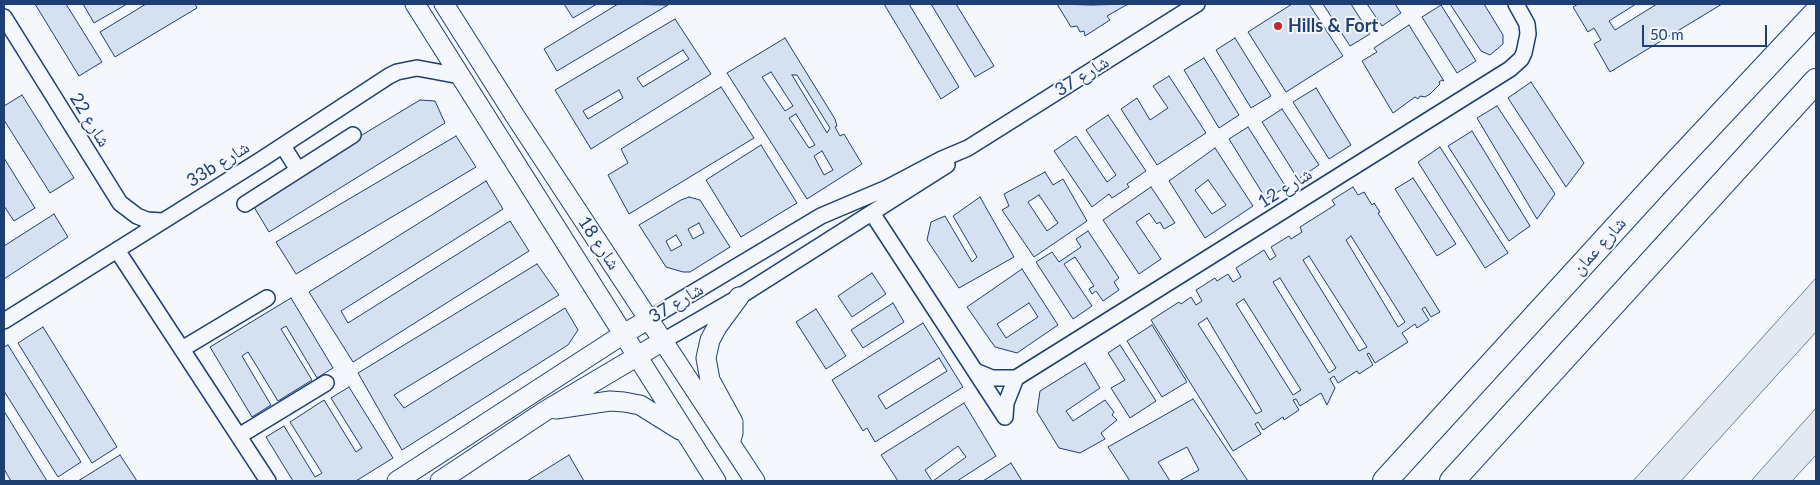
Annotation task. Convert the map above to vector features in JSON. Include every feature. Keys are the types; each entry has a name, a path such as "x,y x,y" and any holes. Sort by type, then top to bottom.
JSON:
{"main road":[{"name":"شارع عمان","path":"1385,481 1667,172 1816,13"},
{"path":"1452,481 1816,81"}],"street":[{"name":"شارع 18","path":"415,4 622,335 716,481"},
{"name":"شارع 18","path":"444,4 515,116 755,481"},
{"name":"شارع 37","path":"448,478 545,411 739,297 937,172 968,148 1197,4"},
{"name":"شارع 12","path":"1016,378 1510,69 1521,59 1528,34 1527,24 1516,4"},
{"name":"شارع 22","path":"4,17 120,204 146,220 162,221"},
{"name":"33b شارع","path":"4,321 397,72 417,68 460,76"},
{"path":"245,204 353,135"},
{"path":"282,146 298,170"},
{"name":"شارع 37","path":"397,481 622,335 821,216 887,188 942,159 968,148"},
{"path":"872,213 975,371 1005,417 1006,403 1016,378 992,378 975,371"},
{"path":"117,250 239,436 264,480"},
{"path":"730,443 733,433 733,422 710,380 706,358 710,340 717,327 739,297"},
{"path":"182,349 267,298"},
{"path":"239,436 326,382"},
{"path":"545,411 610,401 624,402 640,405 685,434"}],"shaded area":[{"path":"1816,278 1816,332 1681,481 1633,481"},
{"path":"1816,408 1816,455 1792,481 1751,481"}],"building":[{"path":"35,4 66,4 102,62 79,76"},
{"path":"83,4 127,4 94,23"},
{"path":"146,4 195,4 197,8 115,57 100,32"},
{"path":"564,4 597,4 573,18"},
{"path":"618,4 668,5 557,71 544,49"},
{"path":"884,4 909,4 959,87 941,99"},
{"path":"931,4 956,4 994,66 975,77"},
{"path":"1057,4 1128,4 1107,16 1110,20 1085,36 1084,31 1080,32 1077,26 1071,27"},
{"path":"1292,4 1309,4 1343,56 1286,92 1248,32"},
{"path":"1323,4 1351,4 1370,34 1350,46"},
{"path":"1367,4 1395,4 1401,13 1382,26"},
{"path":"1450,4 1484,4 1503,35 1503,44 1490,55 1481,51"},
{"path":"1578,4 1636,4 1609,21 1615,30 1657,4 1722,4 1610,72 1594,44 1601,40 1594,28 1588,32 1573,7"},
{"path":"1441,5 1476,61 1457,73 1422,17"},
{"path":"675,19 711,74 591,149 555,90","holes":["683,50 689,59 643,87 637,78","619,90 623,98 588,119 583,111"]},
{"path":"1409,25 1444,81 1439,82 1440,84 1430,94 1425,97 1420,96 1418,99 1415,97 1393,113 1362,61 1377,52 1374,48"},
{"path":"785,38 835,119 837,126 835,127 840,136 844,134 862,164 807,199 727,73","holes":["771,72 793,106 785,111 762,77","792,75 797,75 830,128 827,133","796,114 815,145 809,148 789,118","822,151 833,170 824,175 814,156"]},
{"path":"1235,38 1271,96 1251,108 1216,50"},
{"path":"1204,58 1239,115 1219,128 1184,70"},
{"path":"1169,76 1206,133 1157,165 1121,109 1137,98 1150,120 1168,108 1153,86"},
{"path":"1531,82 1584,163 1566,187 1508,98"},
{"path":"721,87 754,138 629,214 608,175 628,163 621,149"},
{"path":"1316,88 1351,145 1329,159 1293,102"},
{"path":"22,95 74,178 50,193 4,120 4,106"},
{"path":"420,100 435,101 445,123 269,232 251,202"},
{"path":"1497,106 1555,194 1537,219 1477,118"},
{"path":"1282,109 1319,165 1298,179 1262,122"},
{"path":"1108,115 1146,171 1127,184 1129,187 1112,198 1109,194 1092,207 1054,151 1076,136 1107,182 1116,175 1086,130"},
{"path":"1248,127 1286,187 1266,199 1229,139"},
{"path":"1472,131 1530,226 1509,241 1448,146"},
{"path":"456,136 476,167 296,274 276,242"},
{"path":"761,145 797,203 741,237 706,180"},
{"path":"1440,147 1508,253 1485,268 1418,162"},
{"path":"1215,148 1253,206 1205,238 1169,181","holes":["1208,180 1226,205 1212,214 1195,190"]},
{"path":"4,158 35,208 14,221 4,206"},
{"path":"1045,172 1053,185 1063,179 1087,221 1034,257 1002,210 1009,206 1004,194","holes":["1039,195 1058,223 1047,231 1028,202"]},
{"path":"1413,178 1456,244 1437,256 1395,189"},
{"path":"486,181 503,209 341,311 348,323 510,221 529,251 353,362 309,292"},
{"path":"1151,187 1175,223 1164,229 1160,222 1157,224 1149,213 1136,222 1161,259 1139,274 1103,220"},
{"path":"1353,187 1358,195 1364,192 1372,205 1374,203 1380,212 1378,213 1440,312 1431,317 1425,307 1422,309 1429,320 1417,328 1415,324 1402,333 1408,342 1375,363 1369,353 1367,354 1373,365 1359,374 1357,371 1338,383 1334,376 1330,379 1335,388 1327,405 1321,393 1300,406 1296,399 1293,400 1299,410 1284,420 1283,417 1263,430 1258,422 1255,424 1261,434 1233,451 1151,320 1179,302 1181,304 1191,297 1196,305 1202,301 1196,290 1215,278 1217,281 1228,274 1233,282 1241,277 1236,268 1264,250 1270,260 1276,256 1271,247 1289,236 1291,239 1302,232 1300,227 1335,205 1332,200","holes":["1351,236 1405,322 1398,327 1346,240","1309,256 1367,347 1359,351 1303,260","1280,278 1336,368 1329,373 1273,282","1244,299 1301,390 1293,395 1236,304","1207,318 1262,411 1256,414 1198,324"]},
{"path":"689,197 700,200 730,247 690,272 666,267 639,225","holes":["699,223 704,233 693,239 688,229","676,235 682,245 671,251 666,241"]},
{"path":"980,197 1014,257 959,288 927,240 931,222 945,216 972,262 977,257 953,216"},
{"path":"54,214 68,237 4,279 4,246"},
{"path":"1088,231 1119,278 1114,282 1119,290 1103,301 1096,291 1092,294 1089,289 1094,286 1075,257 1064,264 1092,306 1073,319 1036,262 1052,252 1059,262 1081,247 1076,239"},
{"path":"537,264 559,295 394,395 404,408 565,308 578,330 568,345 402,450 358,373"},
{"path":"1022,269 1058,325 1017,353 995,347 967,307","holes":["1029,303 1038,317 1006,338 997,324"]},
{"path":"872,273 886,294 852,317 838,296"},
{"path":"291,298 333,368 317,378 286,326 281,329 312,380 278,401 248,352 242,356 271,405 252,417 210,347"},
{"path":"893,303 904,322 863,348 851,330"},
{"path":"816,309 846,356 826,369 796,322"},
{"path":"923,323 963,387 875,442 867,428 863,431 832,380","holes":["939,358 947,371 886,409 878,396"]},
{"path":"1152,325 1187,382 1162,397 1127,341"},
{"path":"43,327 117,447 92,463 18,343"},
{"path":"8,345 81,462 58,477 4,391 4,347"},
{"path":"1120,345 1156,401 1130,418 1111,388 1125,380 1108,353"},
{"path":"1085,363 1100,388 1066,411 1073,421 1105,400 1114,412 1112,415 1117,420 1101,433 1105,439 1080,453 1059,448 1037,412 1040,391"},
{"path":"349,387 393,458 356,481 293,481 266,437 284,426 315,477 322,473 290,422 324,400 356,452 362,448 331,398"},
{"path":"1193,399 1248,481 1179,481 1199,470 1187,447 1158,462 1170,481 1130,481 1108,447"},
{"path":"964,403 996,456 957,481 933,481 966,457 958,446 925,470 932,481 898,481 881,455"},
{"path":"4,411 47,481 11,481 4,469"},
{"path":"120,455 137,481 78,481"},
{"path":"569,455 584,481 527,481"},
{"path":"1011,463 1022,481 983,481"}],"place":[{"name":"Hills & Fort","path":"1278,26"}]}
